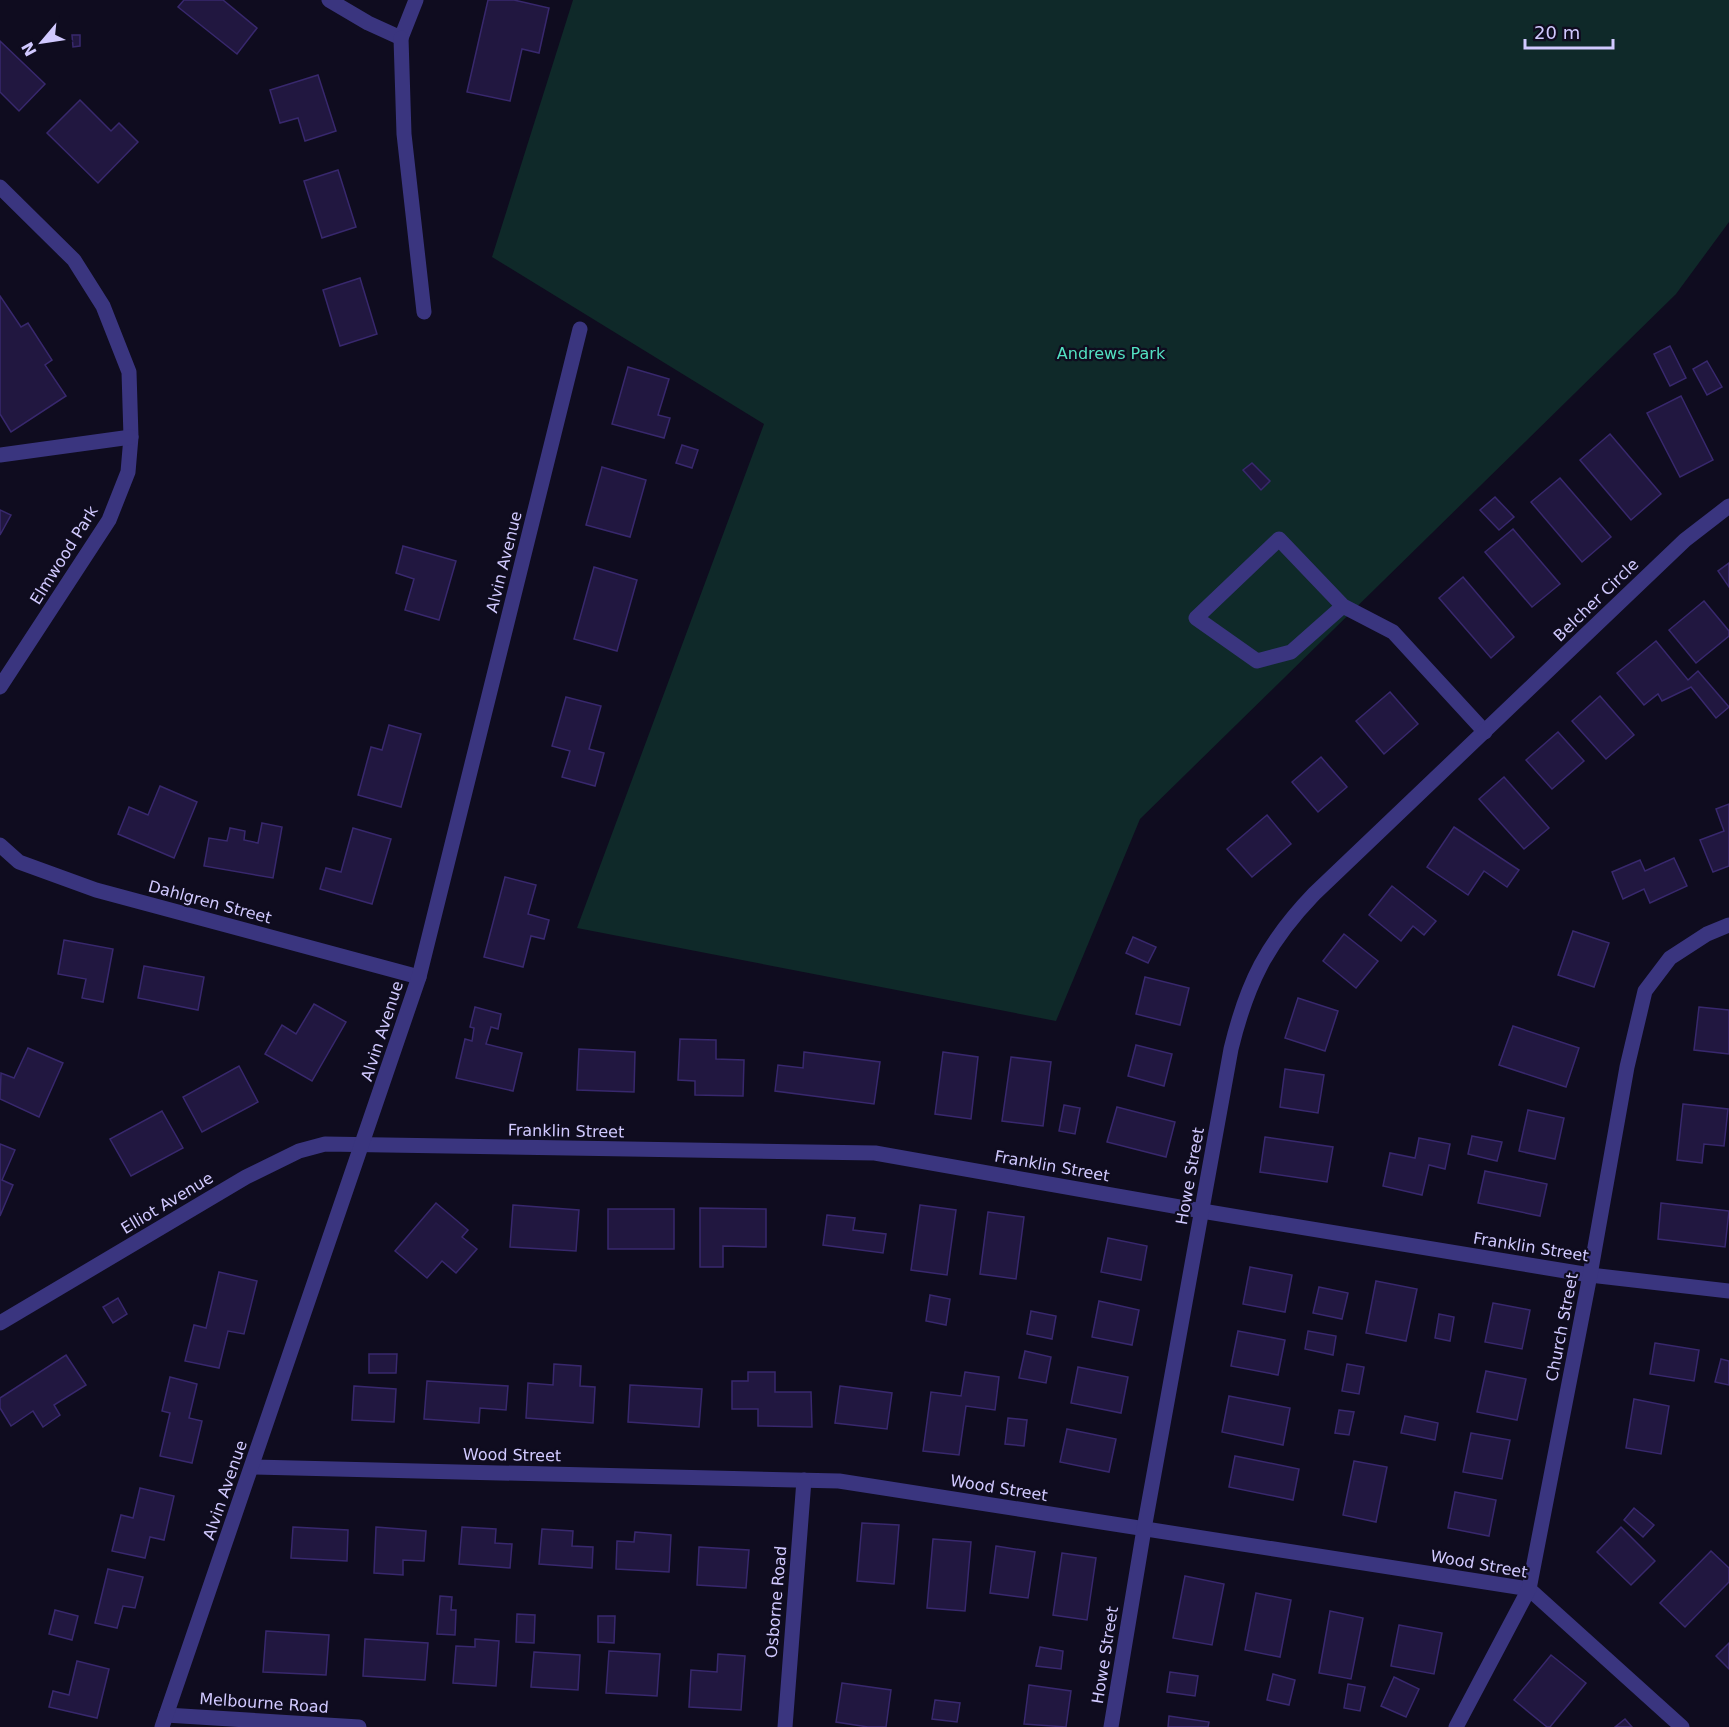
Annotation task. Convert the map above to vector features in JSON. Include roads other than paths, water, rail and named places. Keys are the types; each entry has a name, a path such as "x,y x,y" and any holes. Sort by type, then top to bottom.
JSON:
{"street":[{"path":"329,0 368,23 401,38"},
{"path":"416,0 401,38 404,134 424,312"},
{"name":"Elmwood Park","path":"0,187 74,260 103,306 129,372 131,437 128,472 110,520 0,687"},
{"name":"Alvin Avenue","path":"164,1721 419,977 580,329"},
{"path":"0,455 131,437"},
{"name":"Belcher Circle","path":"1489,728 1685,540 1729,506"},
{"path":"1343,606 1291,652 1257,661 1196,618 1279,538 1343,606 1393,632 1489,728"},
{"name":"Howe Street","path":"1111,1727 1144,1529 1240,1010 1264,957 1294,915 1489,728"},
{"name":"Dahlgren Street","path":"0,844 19,862 96,890 419,977"},
{"name":"Church Street","path":"1456,1727 1529,1589 1590,1275 1627,1067 1645,991 1670,958 1707,934 1729,925"},
{"name":"Elliot Avenue","path":"0,1323 246,1177 299,1151 324,1144 363,1144"},
{"name":"Franklin Street","path":"363,1144 875,1153 1202,1211 1590,1275 1729,1291"},
{"name":"Wood Street","path":"252,1467 839,1481 1529,1589 1682,1727"},
{"name":"Osborne Road","path":"785,1727 804,1480"},
{"name":"Melbourne Road","path":"164,1721 359,1727"}],"park label":[{"name":"Andrews Park","path":"1111,353"}]}
